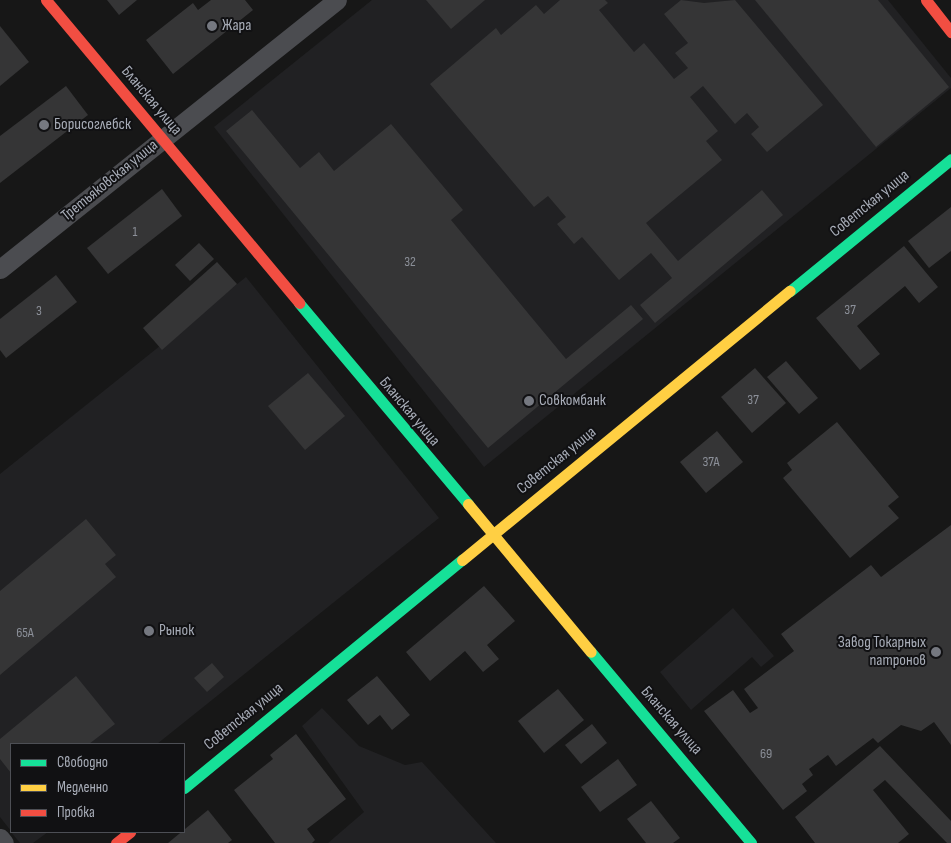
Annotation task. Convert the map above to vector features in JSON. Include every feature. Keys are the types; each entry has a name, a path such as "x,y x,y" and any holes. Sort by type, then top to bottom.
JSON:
{"street":[{"name":"Бланская улица","path":"46,0 491,536 751,843"},
{"name":"Третьяковская улица","path":"0,269 337,0"},
{"path":"926,0 951,32"},
{"name":"Советская улица","path":"185,787 951,159"},
{"path":"116,843 129,833"},
{"path":"0,838 4,843"}],"shaded area":[{"path":"372,0 888,0 951,78 951,88 484,467 214,127"},
{"name":"Рынок","path":"246,277 439,518 158,743 10,743 10,830 0,817 0,474"},
{"path":"733,608 774,656 761,667 752,657 691,710 660,672"},
{"path":"322,708 359,746 405,765 422,762 496,843 328,843 364,812 302,726"},
{"path":"12,833 47,833 33,843 20,843"}],"building":[{"path":"107,0 137,0 119,15"},
{"path":"211,0 245,0 253,10 173,74 146,40 193,3 198,10"},
{"path":"426,0 485,0 451,29"},
{"path":"560,0 605,0 608,3 599,10 634,52 644,43 674,79 688,68 675,53 688,43 664,14 681,0 704,3 735,0 823,105 767,152 751,134 759,127 747,113 735,124 703,86 690,97 718,131 706,141 722,160 646,223 678,261 762,190 783,215 655,323 640,305 672,278 651,253 619,280 582,237 574,244 557,224 566,217 548,196 534,207 430,84 496,28 501,35 536,5 544,14"},
{"path":"755,0 878,0 949,87 876,147"},
{"path":"0,26 29,62 0,86"},
{"name":"Борисоглебск","path":"66,86 88,115 0,183 0,136"},
{"path":"252,110 300,168 319,152 334,171 391,124 463,210 451,220 566,359 631,305 643,319 488,448 226,131"},
{"path":"162,189 182,216 108,274 87,248"},
{"path":"951,207 951,251 929,268 908,241"},
{"path":"199,243 214,259 190,281 175,265"},
{"path":"904,246 938,287 919,303 905,286 857,326 880,354 860,370 816,318"},
{"path":"217,262 237,284 162,350 143,328"},
{"path":"56,275 77,302 6,358 0,350 0,319"},
{"path":"786,361 818,398 799,414 767,377"},
{"path":"755,368 786,403 752,433 721,397"},
{"path":"308,373 345,416 305,450 268,406"},
{"path":"837,422 899,497 888,506 899,518 850,558 783,478 792,470 787,463"},
{"path":"717,431 743,462 706,493 680,462"},
{"path":"86,519 116,555 105,564 116,577 0,675 0,591"},
{"path":"951,525 951,745 934,722 921,731 901,725 878,743 873,738 836,766 828,755 809,769 813,775 802,784 807,791 783,810 704,711 733,690 750,713 758,708 744,689 794,651 781,634 871,565 881,577"},
{"path":"484,586 515,621 487,645 499,659 483,672 465,651 430,681 406,652"},
{"path":"212,663 224,677 207,692 194,678"},
{"path":"76,676 115,724 90,743 10,743 10,772 0,759 0,739"},
{"path":"377,676 410,715 392,730 380,715 368,725 347,700"},
{"path":"558,689 584,720 544,753 518,721"},
{"path":"592,724 607,743 581,764 565,745"},
{"path":"296,734 346,799 307,829 315,840 312,843 275,843 234,790 273,759 270,755"},
{"path":"880,746 951,821 951,843 947,843 885,780 873,790 909,834 898,843 815,843 795,817"},
{"path":"618,759 637,785 600,812 581,787"},
{"path":"651,801 680,838 673,843 646,843 627,819"},
{"path":"208,810 232,840 228,843 168,843 180,833 185,833 185,829"}],"traffic: fast":[{"path":"790,291 951,159"},
{"path":"299,303 468,504"},
{"path":"185,787 462,560"},
{"path":"591,652 751,843"}],"traffic: slow":[{"path":"462,560 790,291"},
{"path":"468,504 591,652"}],"traffic: jam":[{"path":"46,0 299,303"},
{"path":"926,0 951,32"},
{"path":"116,843 129,833"}],"place":[{"name":"Жара","path":"212,26"},
{"name":"Борисоглебск","path":"44,125"},
{"name":"Совкомбанк","path":"529,401"},
{"name":"Рынок","path":"149,631"},
{"name":"Завод Токарных патронов","path":"936,652"}]}
